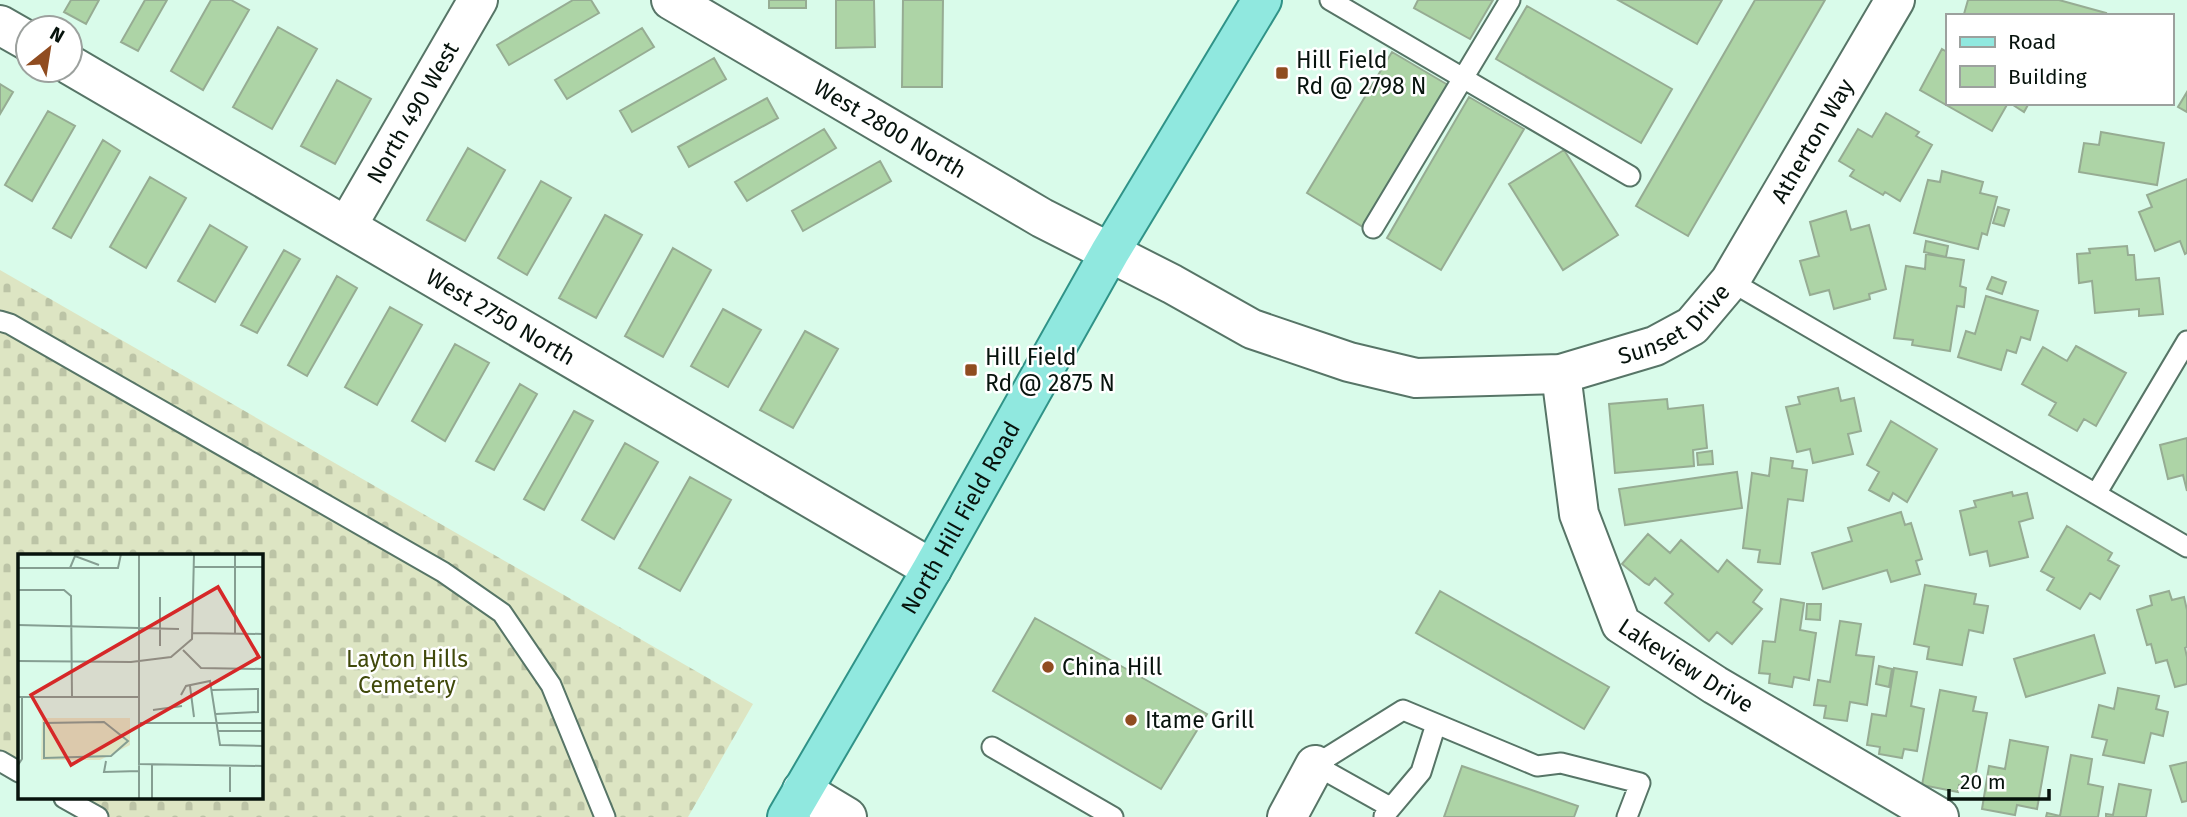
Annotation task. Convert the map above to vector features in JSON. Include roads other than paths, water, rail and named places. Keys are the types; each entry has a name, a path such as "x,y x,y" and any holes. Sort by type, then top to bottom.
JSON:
{"main road":[{"name":"North Hill Field Road","path":"794,804 932,569 1110,252 1262,0"}],"street":[{"name":"North 490 West","path":"347,226 478,0"},
{"name":"West 2800 North","path":"671,0 1042,218 1110,252"},
{"name":"Atherton Way","path":"1730,281 1895,0"},
{"name":"West 2750 North","path":"84,73 932,569"},
{"name":"Sunset Drive","path":"1110,252 1252,329 1349,362 1416,378 1561,374 1655,346 1692,326 1730,281"},
{"name":"Lakeview Drive","path":"1561,374 1579,514 1621,624 1715,685 1939,817"},
{"path":"1287,817 1315,765"},
{"path":"794,804 847,817"}],"lane":[{"path":"1330,0 1630,176"},
{"path":"1374,228 1510,0"},
{"name":"Sunset Drive","path":"1730,281 2187,547"},
{"path":"0,321 22,331 443,572 502,612 551,685 605,817"},
{"path":"2096,494 2187,341"},
{"path":"1436,724 1421,772 1387,812 1315,765 1403,710 1537,766 1561,762 1640,783 1628,817"},
{"path":"992,747 1113,817"},
{"path":"0,761 18,771"},
{"path":"68,800 98,817"}],"place":[{"name":"Hill Field Rd @ 2798 N","path":"1282,73"},
{"name":"Hill Field Rd @ 2875 N","path":"971,370"},
{"name":"China Hill","path":"1048,667"},
{"name":"Itame Grill","path":"1131,720"}],"park label":[{"name":"Layton Hills Cemetery","path":"407,672"}]}
